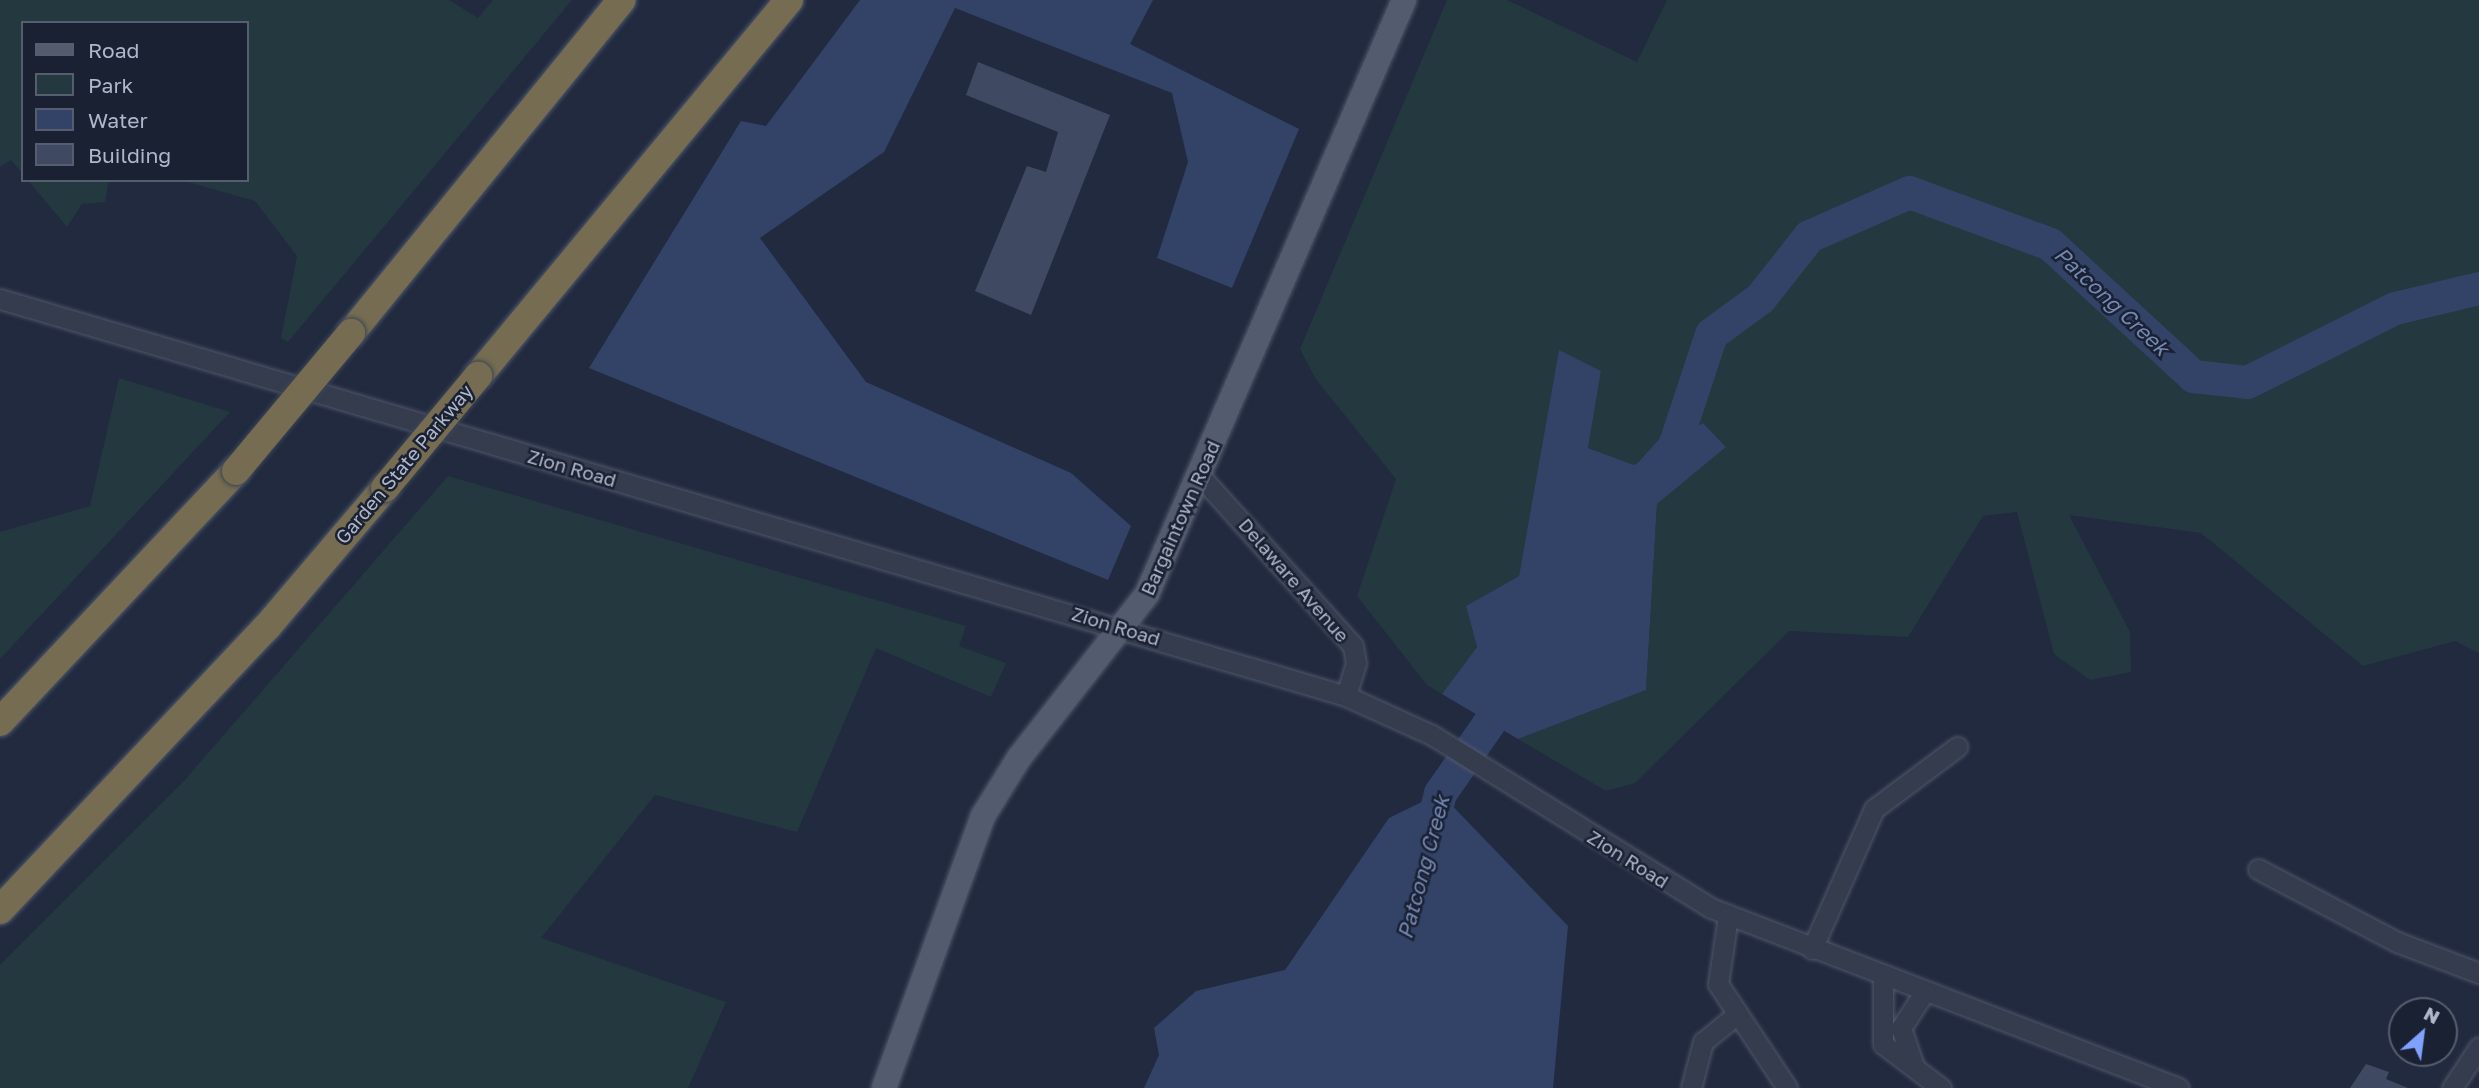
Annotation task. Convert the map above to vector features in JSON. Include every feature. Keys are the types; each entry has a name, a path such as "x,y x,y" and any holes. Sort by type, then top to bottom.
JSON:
{"highway":[{"path":"0,722 236,471 622,0"},
{"name":"Garden State Parkway","path":"0,910 267,627 789,0"}],"main road":[{"name":"Bargaintown Road","path":"884,1088 983,816 1019,758 1126,628 1200,476 1404,0"}],"street":[{"name":"Zion Road","path":"0,299 1126,628 1346,696 1450,746 1728,916 2179,1088"},
{"name":"Delaware Avenue","path":"1200,476 1353,646 1356,663 1346,696"},
{"path":"1812,949 1874,809 1893,788 1956,747"},
{"path":"2258,869 2397,942 2479,973"},
{"path":"1728,916 1716,972 1736,1015 1787,1088"},
{"path":"1883,975 1880,1037 1894,1056 1914,1066 1941,1088"},
{"path":"1914,1066 1901,1024 1925,991"},
{"path":"1691,1088 1701,1045 1736,1015"},
{"path":"2452,1088 2479,1047"}],"green space":[{"path":"0,0 449,0 478,18 493,0 572,0 288,342 281,338 297,256 255,201 188,182 248,182 248,21 21,21 21,172 11,160 0,167"},
{"path":"1447,0 1507,0 1637,62 1667,0 2479,0 2479,653 2455,641 2363,666 2201,533 2069,515 2130,632 2131,672 2090,680 2054,654 2017,512 1983,516 1908,637 1789,631 1635,783 1606,791 1518,739 1646,690 1657,504 1726,447 1703,423 1634,465 1588,448 1601,371 1559,351 1519,576 1466,606 1477,647 1442,694 1427,685 1357,596 1396,479 1315,378 1300,349"},
{"path":"30,182 109,182 105,202 82,204 67,227"},
{"path":"119,378 230,412 0,659 0,532 90,506"},
{"path":"448,476 966,626 959,646 1006,663 991,697 876,648 797,832 655,795 541,938 726,1002 688,1088 0,1088 0,965 184,781"}],"water":[{"path":"860,0 1153,0 1130,44 1299,129 1232,288 1157,258 1188,162 1172,93 955,8 884,152 760,238 866,382 1071,473 1131,526 1108,580 589,368 741,121 766,126"},
{"path":"1559,350 1601,371 1588,448 1634,465 1703,423 1726,447 1657,504 1646,690 1518,739 1442,694 1477,647 1466,606 1519,576"},
{"path":"1440,793 1568,926 1553,1088 1144,1088 1159,1055 1154,1028 1196,991 1285,970 1389,818"}],"building":[{"path":"978,62 1110,115 1031,315 975,291 1027,166 1046,172 1058,132 966,95"},
{"path":"2366,1064 2389,1072 2386,1079 2408,1088 2350,1088"}],"waterway":[{"name":"Patcong Creek","path":"1650,473 1674,446 1711,334 1760,298 1809,236 1909,192 2050,244 2193,376 2247,382 2395,308 2479,288"},
{"name":"Patcong Creek","path":"1429,837 1440,793 1497,711 1526,698"}]}
